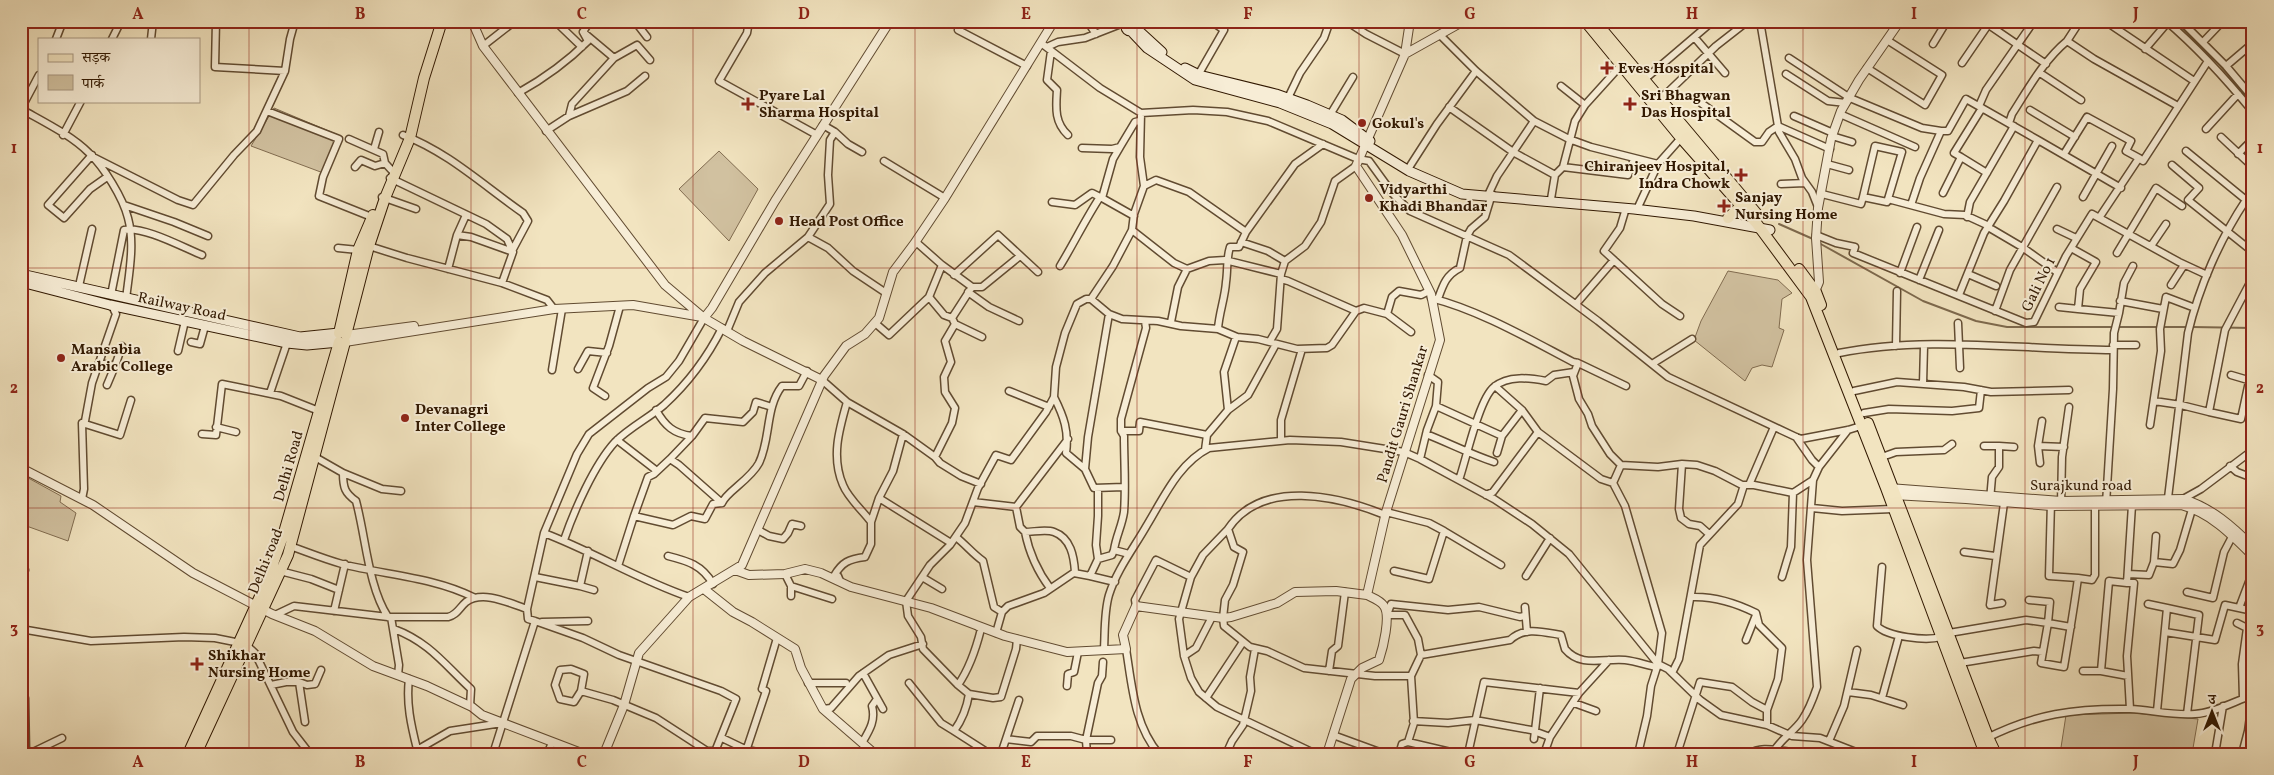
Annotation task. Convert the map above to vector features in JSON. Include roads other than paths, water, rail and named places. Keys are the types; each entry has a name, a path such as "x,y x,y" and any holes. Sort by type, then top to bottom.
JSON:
{"main road":[{"name":"Delhi Road","path":"407,137 437,21"},
{"name":"Delhi Road","path":"188,754 258,608 283,536 341,340 358,250 376,218 390,173 407,137 442,21"},
{"path":"1585,21 1660,97 1814,294 1864,413 1865,425 1882,457 1891,491 1893,508 1945,636 1960,663 1984,740 1985,754"},
{"path":"1595,21 1681,138 1741,206 1763,227"},
{"path":"1130,25 1179,65 1197,77 1340,124"},
{"path":"1197,77 1288,98 1330,115 1340,124 1409,171 1462,194 1639,205 1695,211 1763,227"},
{"path":"1366,142 1436,179 1465,189 1491,195 1626,208 1763,227"},
{"path":"1728,218 1741,206"},
{"name":"Delhi road","path":"258,608 280,571 290,546 315,457 341,340 356,303 376,218"},
{"path":"21,274 300,337 341,340"},
{"name":"Railway Road","path":"21,282 118,307 287,343 306,345 341,340"},
{"path":"1814,294 1891,491 1984,740 1996,754"},
{"path":"118,307 119,297"},
{"path":"196,754 242,643"}],"street":[{"path":"56,38 63,21"},
{"path":"112,38 121,21"},
{"path":"151,38 153,21"},
{"path":"216,21 215,67 285,71"},
{"path":"38,77 21,109 64,135 92,156 178,200 193,205 234,155 258,131 285,71 295,21"},
{"path":"472,21 483,46 665,286 704,318 724,330 807,371 822,380 847,402 903,434 935,457 940,464 961,476 981,484"},
{"path":"483,46 515,21"},
{"path":"555,21 582,47"},
{"path":"583,32 590,21"},
{"path":"641,21 637,24 647,37"},
{"path":"749,21 747,33 719,81 817,135"},
{"path":"581,691 656,718 707,750 715,752 722,738 736,699 721,691 636,662 583,638 528,618 527,609 544,533 577,454 589,434 648,388 666,377 679,361 775,201 890,21"},
{"path":"1054,21 1046,47 1047,80 1058,90 1056,116 1060,127 1068,134"},
{"path":"1087,21 1096,34"},
{"path":"604,754 624,705 639,653 689,597 742,565 822,380 846,346 865,334 875,323 893,272 916,242 945,198 1027,66 1046,47 1058,42 1148,21"},
{"path":"1197,77 1224,30 1211,21"},
{"path":"1288,98 1300,73 1324,38 1330,21"},
{"path":"1346,21 1366,34 1405,54"},
{"path":"1205,450 1207,435 1228,410 1248,394 1273,342 1277,328 1281,277 1285,261 1305,246 1321,222 1335,181 1357,163 1405,54 1410,21"},
{"path":"1405,54 1464,21"},
{"path":"1644,79 1713,21"},
{"path":"1660,97 1748,21"},
{"path":"1760,21 1779,132 1812,192 1818,208"},
{"path":"1814,294 1819,282 1816,235 1818,208 1833,135 1840,114 1867,68 1900,21"},
{"path":"1933,44 1947,21"},
{"path":"1987,172 1954,153 1981,107 1986,90 2034,21"},
{"path":"1968,216 1970,202 2011,124 2012,114 2057,49 2068,41 2080,21"},
{"path":"2105,21 2194,81"},
{"path":"2181,21 2204,42 2253,98"},
{"path":"2204,42 2223,21"},
{"path":"2251,21 2253,28"},
{"path":"2146,49 2167,22 2208,61 2253,112"},
{"path":"1962,63 1986,23 2046,64"},
{"path":"958,30 1027,66"},
{"path":"518,92 544,79 582,47 588,41 583,32"},
{"path":"583,32 614,58"},
{"path":"1440,35 1476,71 1534,121 1569,139 1634,159 1658,164"},
{"path":"1695,38 1725,73"},
{"path":"1867,68 1925,105 1942,75 1887,40"},
{"path":"2068,41 2094,59 2178,106"},
{"path":"2226,66 2253,44"},
{"path":"569,116 572,104 614,58 637,45 650,60"},
{"path":"1046,47 1100,88 1141,113 1193,110 1227,112 1268,121 1323,144 1357,163 1368,161 1393,194 1410,211 1509,255 1576,304 1668,377 1796,438 1801,439 1865,425"},
{"path":"1789,58 1848,101 1922,128 1948,131 1966,99 2121,188"},
{"path":"2064,154 2087,117 2131,142 2126,151 2143,161 2208,61"},
{"path":"1551,199 1555,175 1563,167 1575,121 1585,105 1624,62"},
{"path":"1410,166 1476,71"},
{"path":"2040,73 2081,100"},
{"path":"1786,74 1828,101 1848,101"},
{"path":"546,131 569,116 627,91 645,76"},
{"path":"1330,115 1353,77"},
{"path":"1561,86 1585,105"},
{"path":"2206,129 2238,94"},
{"path":"64,135 81,102"},
{"path":"1701,103 1755,142 1762,142 1769,132 1778,126"},
{"path":"1449,108 1512,152 1555,175"},
{"path":"2030,110 2075,136"},
{"path":"267,111 339,139 323,176 319,196 376,218"},
{"path":"1091,300 1114,266 1132,230 1134,216 1144,186 1140,157 1139,121 1141,113"},
{"path":"1840,114 1915,147"},
{"path":"1794,116 1852,142"},
{"path":"1060,266 1081,227 1101,198 1113,159 1135,122 1139,121"},
{"path":"1433,296 1451,272 1460,268 1467,236 1471,229 1485,217 1491,195 1512,152 1534,121"},
{"path":"823,125 836,132 848,144 862,152"},
{"path":"1778,126 1830,150"},
{"path":"1911,206 1920,178 1941,131"},
{"path":"374,148 379,132"},
{"path":"564,540 579,502 601,462 617,440 634,425 669,400 701,363 724,330 739,302 765,273 808,237 830,204 828,175 830,140 836,132"},
{"path":"407,137 467,171 523,213 528,222 512,252 502,283"},
{"path":"1639,205 1658,164 1681,138"},
{"path":"2221,138 2253,167"},
{"path":"349,140 374,148 383,154 390,173"},
{"path":"1958,296 1988,227 2038,140"},
{"path":"2238,154 2253,140"},
{"path":"1218,328 1228,267 1226,260 1230,247 1239,247 1246,232 1295,164 1323,144"},
{"path":"1822,194 1861,204 1875,146 1902,152 1888,202 1863,196"},
{"path":"2083,197 2112,146"},
{"path":"1082,148 1112,149 1120,147"},
{"path":"2186,151 2253,204"},
{"path":"92,156 48,205 64,218 90,189 108,177"},
{"path":"92,156 108,177 124,205 130,229 130,269 119,297"},
{"path":"1943,193 1961,158"},
{"path":"2139,158 2121,188 2099,218 2208,275"},
{"path":"1563,167 1628,175 1634,159"},
{"path":"355,167 361,160 375,166 486,224 507,239 512,252"},
{"path":"884,161 945,198"},
{"name":"Pandit Gauri Shankar","path":"1357,163 1402,235 1433,296 1440,340 1385,513 1367,595"},
{"path":"1827,164 1849,170"},
{"path":"2172,165 2198,188 2188,200 2253,252"},
{"path":"1144,186 1156,180 1189,192 1246,232"},
{"path":"1781,184 1805,182"},
{"path":"1995,311 2010,270 2057,187"},
{"path":"2117,253 2156,188 2182,206"},
{"path":"1052,202 1075,205 1092,192 1134,216"},
{"path":"383,198 416,209"},
{"path":"1888,198 1911,206 1968,216 2022,247 2057,272"},
{"path":"2133,266 2124,283 2115,326 2106,503 2132,505 2168,501 2190,328 2195,308 2227,233 2246,200"},
{"path":"124,205 159,216 208,236"},
{"path":"1626,208 1620,228 1604,251 1662,304 1680,316"},
{"name":"Gali No 1","path":"1816,235 1836,244 1856,247 1853,253 2026,323 2034,322 2057,272 2092,214 2099,218"},
{"path":"448,269 457,235 466,215"},
{"path":"2151,246 2166,224"},
{"path":"1900,273 1917,228"},
{"path":"79,286 92,229"},
{"path":"119,297 124,230 130,229 155,235 202,255"},
{"path":"2057,229 2076,238"},
{"path":"1132,230 1174,263 1187,269"},
{"path":"1919,280 1939,230"},
{"path":"457,235 471,237 512,252"},
{"path":"954,275 998,236 1038,272"},
{"path":"808,237 828,248 853,271 886,293"},
{"path":"916,242 989,307 1018,321"},
{"path":"1241,242 1268,251 1285,261"},
{"path":"369,246 502,283 547,300 558,309"},
{"path":"338,248 358,250"},
{"path":"2071,248 2096,262 2080,289 2078,309"},
{"path":"935,457 952,423 955,408 945,392 944,377 950,362 945,341 953,321 970,290 982,286 1020,256"},
{"path":"1171,322 1178,287 1187,269 1209,261 1226,260 1281,277 1356,311"},
{"path":"1576,304 1614,260"},
{"path":"2171,286 2184,264"},
{"path":"875,323 889,335 929,297 942,265"},
{"path":"1968,274 1996,286"},
{"path":"2209,412 2226,327 2253,276"},
{"path":"1387,314 1392,296 1399,291 1433,296 1520,333 1573,362 1626,386"},
{"path":"1896,346 1897,292"},
{"path":"929,297 944,315 982,337"},
{"path":"2150,425 2161,351 2161,326 2166,297 2195,308"},
{"path":"1017,639 1001,697 993,698 969,694 923,649 923,644 908,616 906,601 942,551 953,540 971,512 973,502 996,455 1011,460 1049,407 1054,397 1056,367 1064,333 1077,304 1086,299 1091,300 1109,314 1122,319 1171,322 1181,326 1218,328 1236,337 1273,342 1302,349 1327,348 1332,345 1356,311 1364,308 1387,314 1411,332"},
{"path":"2120,301 2164,309"},
{"path":"605,396 593,388 607,352 620,306"},
{"path":"341,340 558,309 641,306 704,318"},
{"path":"82,499 84,490 82,423 85,421 99,363 116,314 114,310 118,307"},
{"path":"2059,308 2119,313"},
{"path":"552,370 558,309"},
{"path":"1085,469 1088,437 1094,414 1109,314"},
{"path":"178,351 185,321"},
{"path":"1098,559 1112,554 1116,537 1121,529 1124,487 1124,436 1121,431 1121,419 1146,328 1145,321"},
{"path":"1958,323 1960,368"},
{"path":"191,342 200,344 205,326"},
{"path":"1228,410 1224,372 1236,337"},
{"path":"1652,364 1692,339"},
{"path":"270,393 287,343"},
{"path":"1839,353 1863,348 1896,346 1959,345 2113,348 2136,345"},
{"path":"107,385 122,346"},
{"path":"1923,384 1924,346"},
{"path":"1281,441 1281,420 1302,349"},
{"path":"578,369 588,351 607,352"},
{"path":"99,363 115,366"},
{"path":"1578,363 1573,376 1579,399 1592,426 1610,454 1621,465 1658,467 1682,464 1698,465 1746,485 1793,493 1812,480 1819,467 1848,430"},
{"path":"2154,401 2181,405 2241,419 2253,363"},
{"path":"722,503 724,497 748,478 758,464 766,445 774,396 782,386 799,386 807,371"},
{"path":"1459,480 1488,395 1495,386 1511,380 1528,377 1546,381 1554,375 1574,372"},
{"path":"1420,459 1436,406 1438,382 1428,375"},
{"path":"2231,375 2248,380"},
{"path":"1854,391 1897,382 1991,392 2069,390"},
{"path":"202,434 216,435 222,384 270,393 319,411"},
{"path":"1495,386 1522,410 1538,432 1601,479 1613,483 1625,506 1662,633 1638,754"},
{"path":"1864,413 1890,409 1952,411 1979,408 1981,390"},
{"path":"1009,391 1049,407"},
{"path":"1054,397 1066,422 1068,438 1066,453 1085,469 1094,488 1124,487"},
{"path":"82,423 120,435 131,400"},
{"path":"618,566 648,477 670,459 692,436 705,418 743,422 752,412 756,402 772,407"},
{"path":"847,402 837,439 838,462 843,486 872,522"},
{"path":"1436,406 1502,436"},
{"path":"2061,504 2064,447 2069,407"},
{"path":"656,410 669,429 683,435 692,436"},
{"path":"1497,453 1502,436 1522,410"},
{"path":"2040,463 2038,446 2042,421"},
{"path":"1121,431 1138,431 1140,422 1207,435"},
{"path":"216,426 236,432"},
{"path":"1672,673 1679,659 1700,545 1738,504 1774,427"},
{"path":"1486,495 1493,492 1538,432"},
{"path":"840,582 838,576 834,576 840,566 853,558 865,556 870,544 872,522 880,498 893,471 903,434"},
{"path":"1426,434 1452,444 1468,453 1494,462"},
{"path":"1050,588 1028,546 1025,532 1020,527 1016,506 1068,438"},
{"path":"1796,438 1819,467"},
{"path":"617,440 657,471"},
{"path":"1104,649 1106,610 1115,582 1129,554 1172,483 1200,452 1281,441 1341,442 1404,452 1486,495 1532,524 1569,554 1657,665"},
{"path":"1882,457 1896,452 1944,450 1952,444"},
{"path":"1984,446 2014,447"},
{"path":"1990,498 1992,477 1998,467 1998,446"},
{"path":"2038,446 2064,447"},
{"path":"2182,502 2253,450"},
{"path":"315,457 343,474 382,489 401,491"},
{"path":"670,459 722,503"},
{"path":"1682,464 1679,509 1681,518 1684,522 1700,526 1709,534"},
{"path":"1613,483 1621,465"},
{"path":"2230,466 2237,472 2250,477 2253,469"},
{"path":"21,468 82,499 194,573 258,608 315,631 373,666 470,706 482,715 584,754"},
{"path":"343,474 343,486 347,494 356,502 370,569 382,608 390,617 394,629 398,675"},
{"path":"1774,751 1787,733 1801,722 1811,705 1817,687 1807,560 1812,508 1812,480"},
{"path":"1090,576 1098,559 1096,545 1098,488"},
{"name":"Surajkund road","path":"1891,491 2061,504 2182,502 2194,505 2220,517 2234,533 2253,547"},
{"path":"1782,578 1791,547 1793,493"},
{"path":"1316,754 1217,707 1199,692 1184,656 1179,619 1191,578 1203,555 1236,518 1249,508 1279,498 1298,495 1339,498 1385,513 1429,523 1501,565"},
{"path":"880,498 953,540 968,546 971,553 983,561 994,606 1002,612"},
{"path":"2002,602 1990,605 1996,556 2002,529 2004,500"},
{"path":"973,502 1016,506"},
{"path":"634,516 673,525 691,516 705,519 713,504 722,503"},
{"path":"2051,503 2049,576 2092,580 2095,575 2096,503"},
{"path":"2127,584 2132,505"},
{"path":"2154,562 2174,564 2194,505"},
{"path":"1812,508 1842,511 1893,508"},
{"path":"758,530 769,536 783,539 792,524 802,526"},
{"path":"1228,529 1234,547 1243,552 1233,585 1226,600 1223,618 1224,626 1243,642 1255,649 1267,652 1304,668 1376,676 1411,676"},
{"path":"1394,571 1429,579 1444,531"},
{"path":"1025,532 1054,532 1063,538 1073,554 1074,573"},
{"path":"544,533 588,551 650,582 689,597"},
{"path":"2187,592 2213,598 2224,552 2234,533 2253,556"},
{"path":"2128,574 2150,575 2154,562 2156,536"},
{"path":"1526,576 1550,538"},
{"path":"290,546 345,564 461,591 473,597 494,598 527,609"},
{"path":"1114,550 1129,554"},
{"path":"580,586 588,551"},
{"path":"1964,552 1996,556"},
{"path":"668,556 690,561 701,569 713,584"},
{"path":"1159,754 1147,740 1137,714 1123,635 1136,606 1135,600 1156,560 1191,578"},
{"path":"334,611 345,564"},
{"path":"1882,567 1877,626 1899,636 1922,639 2026,620 2071,627"},
{"path":"21,568 25,570 21,580"},
{"path":"735,570 749,575 785,574 805,569 821,573 851,587 906,601 996,633 1067,652 1126,649"},
{"path":"280,571 311,579 339,590"},
{"path":"2239,608 2253,571"},
{"path":"996,633 1002,612 1008,606 1044,593 1074,573 1115,582"},
{"path":"785,574 791,586 791,596"},
{"path":"535,577 594,590"},
{"path":"922,577 942,589"},
{"path":"2029,600 2050,602 2041,664 2064,667 2078,578"},
{"path":"2101,671 2109,581 2134,584 2127,656 2130,709"},
{"path":"791,586 832,600"},
{"path":"704,589 733,612 795,649 808,683 823,709 875,754"},
{"path":"1136,606 1223,618 1277,603 1295,592 1346,592 1367,595 1379,601 1385,606 1387,615"},
{"path":"1329,670 1332,650 1338,646 1346,592"},
{"path":"1691,597 1705,596 1736,604 1756,613 1758,625 1782,648 1778,679 1767,710 1767,725"},
{"path":"275,616 294,606 390,617 454,616 473,597"},
{"path":"1328,753 1355,674 1379,660 1387,615 1391,604 1448,610 1479,607 1520,617 1524,616"},
{"path":"2148,604 2199,615 2187,714"},
{"path":"2166,632 2215,640 2225,605 2253,611"},
{"path":"1525,607 1526,632"},
{"path":"2157,711 2167,608"},
{"path":"1387,615 1405,615 1418,639 1421,655 1411,676 1413,721 1408,742"},
{"path":"1746,640 1756,615"},
{"path":"1184,656 1196,648 1212,617"},
{"path":"535,621 588,621"},
{"path":"494,754 502,722 535,621"},
{"path":"2237,623 2247,628 2242,664 2243,698"},
{"path":"958,685 971,661 979,638 982,629 978,626"},
{"path":"394,629 409,634 442,659 471,689 470,706"},
{"path":"21,640 23,630 91,641 184,637 242,643 255,653 293,732 310,754"},
{"path":"1421,655 1510,640 1517,634 1534,630 1561,635 1565,649 1580,660 1626,660 1657,665 1672,673 1695,696 1721,715 1767,725 1787,733 1820,738 1861,754"},
{"path":"1882,698 1899,636"},
{"path":"746,752 766,691 762,689 777,638"},
{"path":"1206,698 1243,642"},
{"path":"823,709 831,708 863,673 890,655 923,644"},
{"path":"1227,752 1244,720 1251,691 1250,677 1255,649"},
{"path":"1829,741 1844,706 1857,650"},
{"path":"1960,663 2034,651 2043,652"},
{"path":"1067,686 1068,674 1074,672 1078,652"},
{"path":"1544,754 1550,737 1579,693 1609,660"},
{"path":"1087,754 1086,740 1089,720 1102,676 1103,662"},
{"path":"571,669 584,674 581,691 574,702 560,699 555,684 560,670 571,669"},
{"path":"271,685 299,682 315,684 321,670"},
{"path":"2083,671 2101,671 2128,676"},
{"path":"863,673 883,709"},
{"path":"408,679 406,695 417,749"},
{"path":"299,682 305,722"},
{"path":"1468,754 1484,682 1579,693"},
{"path":"1677,754 1700,682 1732,687 1752,702 1767,710"},
{"path":"808,683 846,683"},
{"path":"909,683 941,723 990,754"},
{"path":"1534,739 1540,688"},
{"path":"1848,692 1882,698 1903,706"},
{"path":"954,731 965,711 969,694"},
{"path":"1984,740 2006,728 2044,715 2071,711 2130,709 2195,714 2253,695 2249,739 2242,754"},
{"path":"25,698 24,753 53,744 62,738"},
{"path":"862,743 872,724 874,715 872,706 877,699"},
{"path":"1001,754 1019,700"},
{"path":"1574,703 1596,711"},
{"path":"2215,754 2223,706"},
{"path":"1413,721 1448,723 1475,720 1536,731 1550,737"},
{"path":"410,754 450,731 502,722"},
{"path":"1333,735 1376,753 1385,754"},
{"path":"1006,739 1031,742 1037,736 1071,736 1086,740 1111,740"},
{"path":"722,738 746,752 769,754"},
{"path":"547,754 552,742"},
{"path":"1399,754 1402,744 1408,742 1459,754"},
{"path":"1748,754 1757,748 1793,753 1821,754"}],"waterway":[{"path":"2175,21 2219,64 2251,102"},
{"path":"1779,224 1813,239"},
{"path":"1819,243 1923,301 1976,321 2007,327 2113,327"},
{"path":"2117,327 2158,327"},
{"path":"2162,327 2188,327"},
{"path":"2192,327 2253,328"}],"place":[{"name":"Eves Hospital","path":"1607,68"},
{"name":"Pyare Lal Sharma Hospital","path":"748,104"},
{"name":"Sri Bhagwan Das Hospital","path":"1630,104"},
{"name":"Gokul's","path":"1362,123"},
{"name":"Chiranjeev Hospital, Indra Chowk","path":"1741,175"},
{"name":"Vidyarthi Khadi Bhandar","path":"1369,198"},
{"name":"Sanjay Nursing Home","path":"1724,206"},
{"name":"Head Post Office","path":"779,221"},
{"name":"Mansabia Arabic College","path":"61,358"},
{"name":"Devanagri Inter College","path":"405,418"},
{"name":"Shikhar Nursing Home","path":"197,664"}]}
